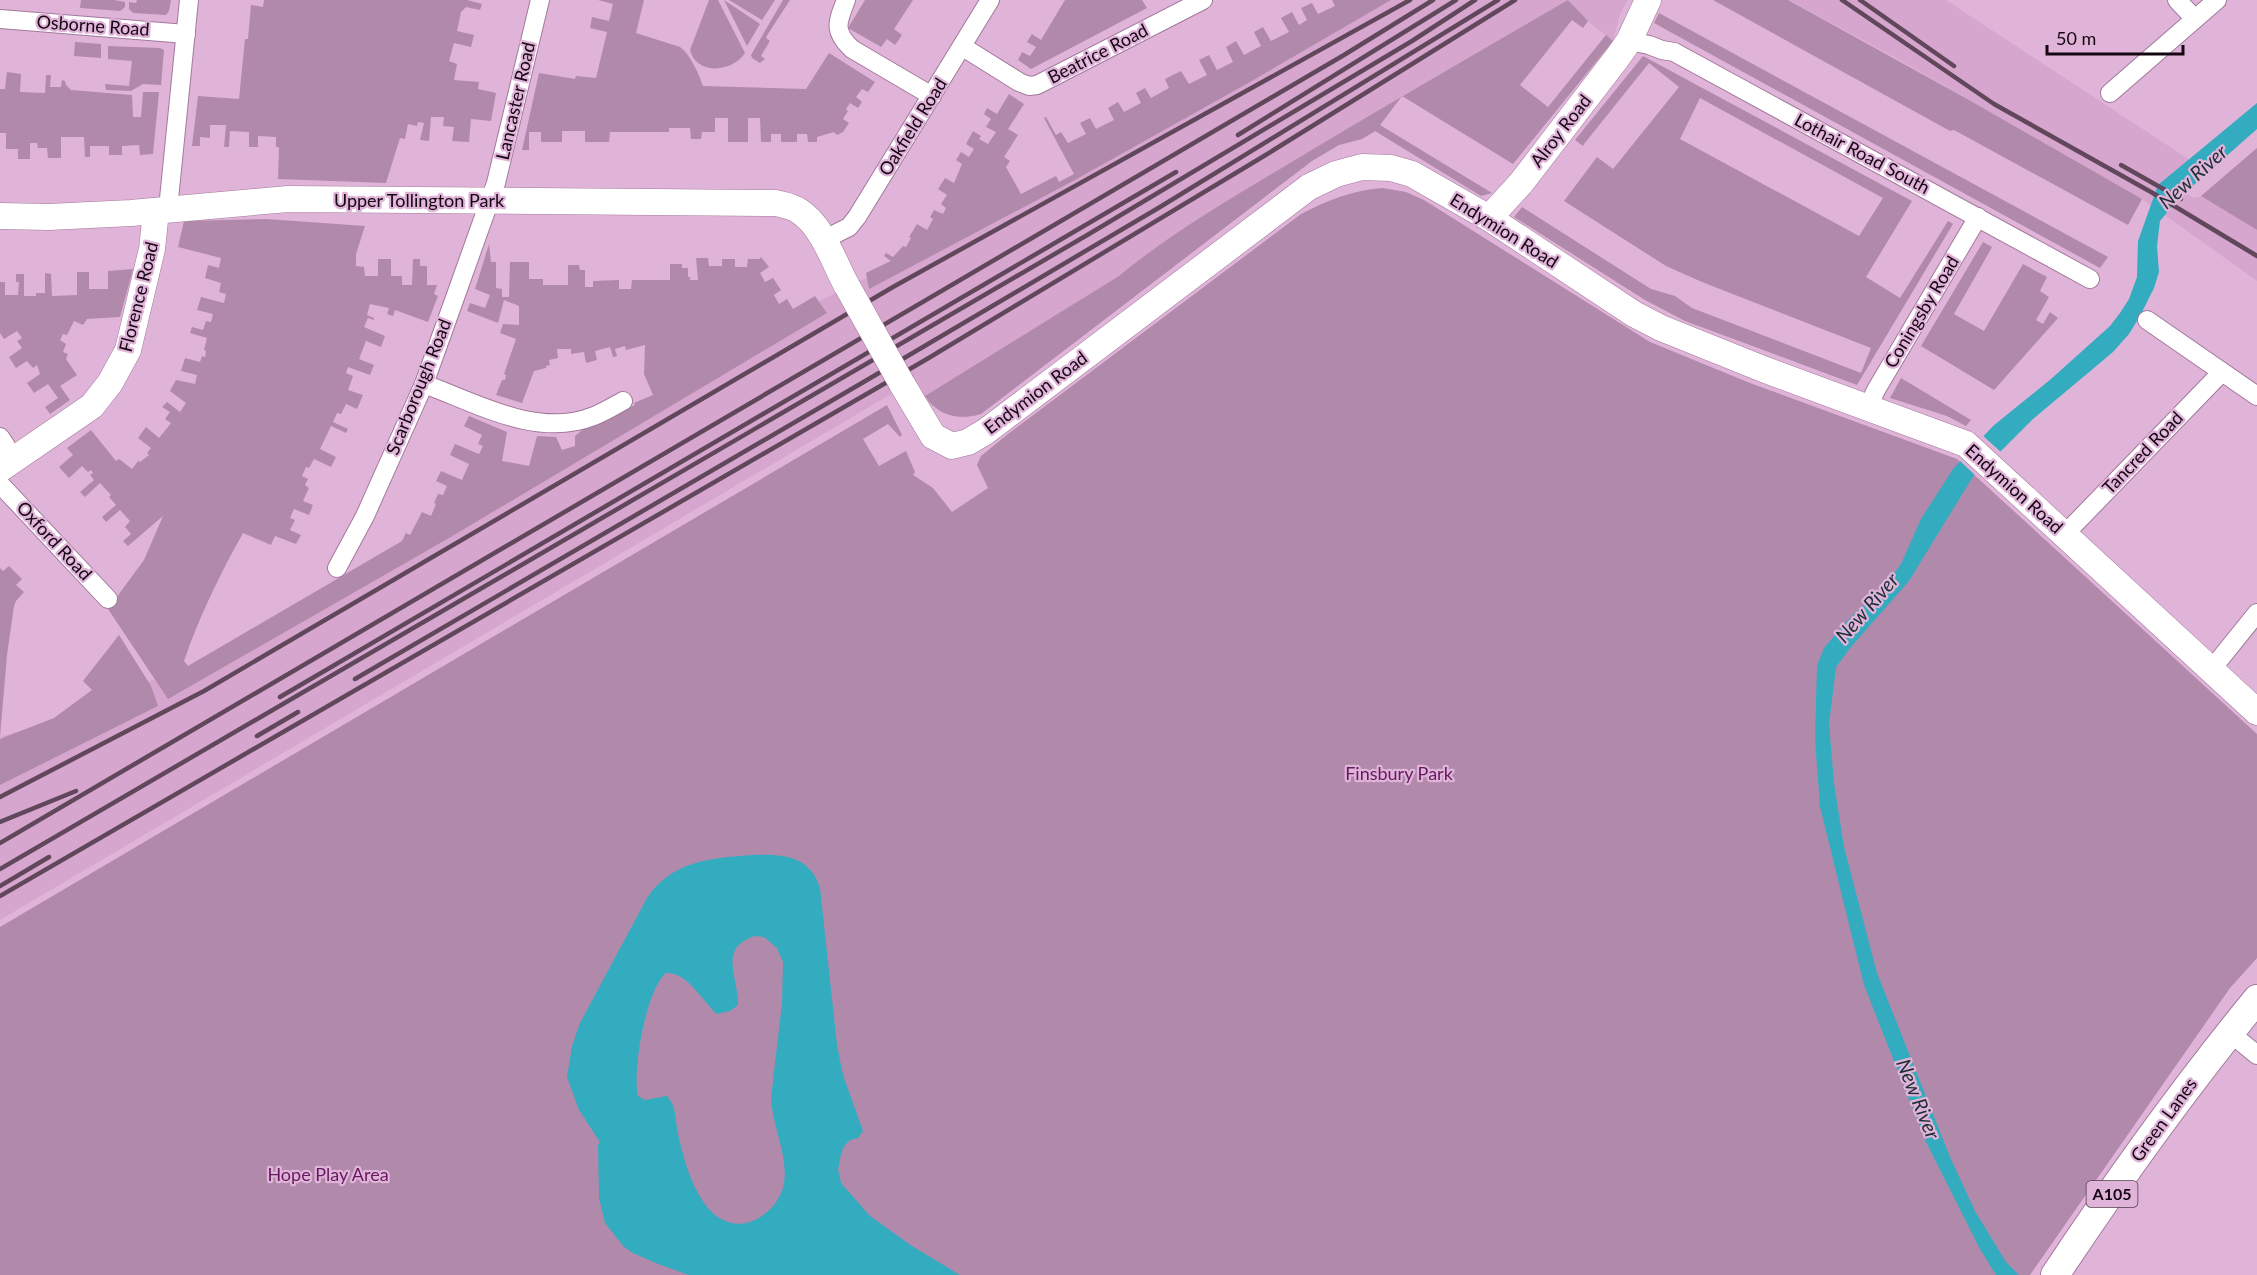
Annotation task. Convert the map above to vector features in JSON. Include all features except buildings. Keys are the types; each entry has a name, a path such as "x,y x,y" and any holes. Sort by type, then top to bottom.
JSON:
{"main road":[{"name":"Alroy Road","path":"1489,218 1521,183 1629,41 1648,0"},
{"name":"Endymion Road","path":"823,240 923,422 933,436 952,447 968,442 985,432 1309,187 1336,174 1362,167 1391,168 1412,174 1489,218 1624,308 1661,328 1763,369 1954,438 1969,447 2257,712"},
{"name":"Upper Tollington Park","path":"0,216 49,217 288,199 776,203 800,211 816,228 823,240"},
{"name":"Florence Road","path":"3,472 92,406 110,383 128,350 162,210"},
{"name":"Green Lanes","path":"2055,1275 2164,1119 2229,1032 2257,999"}],"street":[{"name":"Florence Road","path":"162,210 189,0"},
{"name":"Lancaster Road","path":"488,201 496,183 540,0"},
{"path":"846,0 837,25 838,32 844,41 852,49 932,96"},
{"name":"Oakfield Road","path":"823,240 849,227 857,217 990,0"},
{"name":"Beatrice Road","path":"963,47 1019,81 1029,86 1037,85 1203,0"},
{"path":"2177,0 2195,19"},
{"path":"2110,93 2217,0"},
{"name":"Osborne Road","path":"0,19 186,34"},
{"name":"Lothair Road South","path":"1629,41 1674,52 2090,279"},
{"name":"Scarborough Road","path":"338,568 365,516 424,384 488,201"},
{"name":"Coningsby Road","path":"1869,407 1876,390 1978,217"},
{"path":"2147,320 2257,396"},
{"name":"Tancred Road","path":"2065,534 2222,372"},
{"path":"424,384 519,418 548,423 564,423 594,416 623,401"},
{"name":"Oxford Road","path":"0,437 6,446 3,472 108,599"},
{"path":"2211,670 2257,613"},
{"path":"2229,1032 2257,1055"}],"shaded area":[{"path":"1379,0 1568,0 1402,96 1376,131 1362,139 1339,145 1312,161 981,414 967,418 952,416 940,411 930,404 915,380 0,920 0,739 3,736 31,728 188,666 562,450 576,446 575,436 585,428 635,405 819,301 867,278 866,273 930,241 1059,183"},
{"path":"1569,0 1628,0 1620,14 1613,41 1580,15"},
{"path":"1789,0 1946,0 2190,160 2165,181 2194,198 2201,196 2257,230 2257,281 2142,199 1903,62"}],"green space":[{"path":"81,0 114,0 125,2 125,7 120,11 80,8"},
{"path":"137,0 171,0 166,15 133,13 129,9 129,2 136,3"},
{"path":"264,0 467,0 482,4 480,10 466,7 461,12 457,31 474,35 471,47 454,43 449,61 457,64 454,80 479,82 478,89 496,93 491,121 471,119 469,142 452,141 454,127 443,126 444,117 431,117 429,141 420,140 424,123 418,122 417,126 408,124 405,139 400,138 386,183 278,179 279,147 276,147 276,137 258,136 258,147 249,147 249,132 230,131 229,147 224,147 226,125 210,125 210,138 200,137 200,146 192,146 198,96 239,99 251,5 263,7"},
{"path":"598,0 644,0 636,33 684,50 697,70 703,86 806,89 829,53 875,82 868,92 862,89 856,97 862,102 858,108 850,103 846,109 848,111 843,119 849,123 843,132 837,135 834,132 817,137 817,142 808,142 807,134 797,134 797,142 781,142 781,134 771,134 771,142 761,142 760,118 748,118 748,142 728,142 728,118 715,118 715,132 702,132 701,139 691,139 690,128 669,128 669,132 610,132 609,142 585,142 585,131 562,131 562,142 541,142 541,132 529,132 529,150 522,150 539,73 575,79 576,76 596,78 607,32 590,28 592,17 609,21 613,4"},
{"path":"709,0 718,0 745,53 733,64 725,67 708,68 694,59 690,50"},
{"path":"724,0 760,24 747,46"},
{"path":"729,0 775,0 762,20"},
{"path":"783,0 790,0 766,38 770,41 761,56 765,59 760,63 751,55"},
{"path":"865,0 913,0 894,29 902,35 895,45 887,39 881,47 848,28"},
{"path":"1065,0 1142,0 1147,8 1031,69 1018,60 1022,52 1030,56 1036,47 1027,42 1032,34 1041,40"},
{"path":"1332,0 1391,0 1073,181 869,289 866,273 891,261 884,256 886,253 893,257 903,246 906,247 917,224 927,230 933,219 930,217 934,210 943,214 946,208 941,204 947,195 938,189 945,178 954,183 962,164 956,160 961,152 969,157 974,149 966,144 973,131 981,136 979,139 988,144 996,132 986,127 991,119 984,114 987,108 997,114 1009,94 1024,104 1008,129 1018,135 1004,157 1010,161 1006,167 1021,194 1056,176 1059,182 1074,174 1044,118 1046,117 1056,135 1061,132 1068,143 1086,134 1080,123 1090,118 1096,129 1114,120 1108,108 1118,102 1124,112 1141,103 1136,93 1145,88 1151,98 1169,88 1165,79 1181,71 1189,84 1207,75 1199,60 1209,55 1217,70 1233,62 1226,47 1236,41 1244,55 1261,46 1254,32 1263,27 1271,41 1289,32 1281,18 1292,12 1299,25 1307,20 1301,8 1312,3 1318,14 1335,6"},
{"path":"1568,0 1588,21 1583,28 1572,20 1520,85 1548,107 1606,35 1613,41 1513,164 1403,96"},
{"path":"1713,0 1788,0 2142,199 2128,225 1954,130 1950,131"},
{"path":"1659,13 2108,257 2100,268 1654,23"},
{"path":"75,42 101,44 101,58 74,56"},
{"path":"108,46 164,50 161,85 143,84 131,91 106,90 105,84 129,86 132,61 108,59"},
{"path":"1643,56 1912,201 1866,277 1900,298 1948,221 1953,224 1857,385 1685,321 1645,300 1514,217 1522,207 1651,289 1675,296 1692,308 1861,373 1871,348 1666,266 1564,201 1597,157 1613,169 1679,87 1649,63 1583,146 1575,140","holes":["1700,98 1883,198 1859,236 1680,139"]},
{"path":"7,72 21,74 20,92 45,93 46,75 51,75 50,87 61,87 62,80 71,90 132,95 133,117 141,117 143,92 159,92 153,154 140,155 139,145 122,146 122,155 109,155 109,146 90,146 90,157 85,157 84,137 61,137 61,158 48,158 47,148 38,148 37,143 30,143 30,159 18,159 18,149 6,149 6,133 0,133 0,89 5,89"},
{"path":"1401,97 1380,125 1492,193 1481,196 1375,131 1362,139 1339,145 1312,161 981,414 965,417 943,413 925,396 1119,276 1163,242 1257,182"},
{"path":"2257,148 2257,230 2201,196"},
{"name":"Finsbury Park","path":"1383,188 1406,192 1424,200 1650,342 1750,383 1957,459 2257,734 2257,958 2230,988 2030,1275 0,1275 0,927 887,405 902,435 900,437 888,424 863,439 879,466 906,451 915,472 913,475 933,488 952,512 988,488 977,465 981,456 1008,434 1301,214 1341,196"},
{"path":"266,219 365,226 356,254 356,266 364,267 365,276 378,276 378,259 391,259 391,276 402,276 402,285 412,285 413,259 420,259 420,266 427,266 427,285 437,285 434,294 438,296 428,322 395,310 393,316 387,314 389,308 370,304 367,315 374,320 368,318 364,327 385,336 381,347 366,341 359,359 374,365 370,375 348,367 346,373 353,376 348,390 363,395 357,409 346,404 341,414 337,413 333,422 348,429 346,433 331,426 320,449 336,457 331,467 314,459 309,468 306,467 302,476 308,479 305,485 309,488 303,501 313,505 309,515 294,509 290,518 295,520 290,530 301,535 296,544 275,536 271,545 243,533 196,628 184,661 188,666 402,541 406,533 410,535 422,512 431,516 438,494 443,495 447,486 436,481 441,471 462,480 469,464 450,455 455,444 479,454 483,446 478,444 482,435 464,426 469,416 507,432 502,461 529,466 537,436 556,437 562,450 575,446 575,436 585,428 653,395 644,374 645,345 626,350 625,346 615,349 617,356 613,357 610,347 595,351 597,360 586,363 584,352 571,354 571,349 557,349 558,358 549,360 550,365 546,368 534,371 522,403 496,395 502,380 505,380 506,375 504,374 516,339 500,333 503,324 519,325 519,306 504,300 498,323 467,311 470,303 485,308 490,295 475,289 489,244 491,262 496,262 496,288 502,289 502,297 509,297 510,262 529,262 529,279 543,279 543,285 568,285 568,265 579,265 580,270 585,270 585,287 593,287 593,281 619,280 619,289 631,289 632,280 670,280 670,264 682,264 682,268 688,268 690,280 698,280 696,258 708,258 709,266 722,266 722,259 735,259 735,267 747,267 748,259 761,257 769,267 760,273 765,282 773,278 781,290 774,295 779,304 787,299 793,309 815,296 827,313 449,538 168,699 108,609 144,560 163,516 128,546 123,541 131,534 125,527 130,521 120,510 106,522 102,517 116,505 109,497 111,495 100,483 85,497 80,492 94,480 90,475 93,473 91,470 88,472 82,466 69,478 59,467 73,455 67,448 91,430 116,461 119,459 132,469 138,461 140,462 149,455 147,453 151,448 138,438 146,427 159,438 171,423 165,419 170,412 162,407 167,402 180,412 186,403 170,391 176,380 195,384 197,375 181,371 185,358 200,362 202,356 205,357 207,338 190,333 192,327 203,330 206,321 211,322 213,314 197,310 201,297 224,303 226,294 219,292 221,283 205,278 208,265 219,268 221,258 178,247 184,221"},
{"path":"1983,242 1992,247 1954,314 1984,331 2023,264 2047,277 2040,291 2049,297 2036,320 2043,324 2050,312 2058,318 1994,390 1921,346"},
{"path":"133,269 120,317 87,319 83,325 74,321 67,335 63,334 60,340 66,344 63,352 68,354 66,359 77,375 60,386 70,400 50,414 45,407 58,398 48,384 34,393 27,383 40,374 37,365 33,368 27,361 16,368 9,357 22,348 17,341 22,338 17,331 4,339 0,333 0,282 5,282 5,295 18,295 19,282 16,282 16,274 24,274 24,296 36,296 36,293 45,293 45,273 51,274 52,296 77,295 77,272 89,272 89,289 108,289 108,271"},
{"path":"1901,378 1971,420 1966,426 1947,416 1890,398"},
{"path":"9,566 22,579 16,585 24,592 14,606 0,737 0,568 3,571"},
{"path":"119,635 151,686 158,706 0,785 0,739 54,718 92,690 83,681"}],"water":[{"name":"New River","path":"2257,103 2257,129 2179,198 2160,221 2157,246 2159,272 2154,288 2129,334 2113,352 2033,419 1974,475 1909,581 1836,667 1829,724 1834,783 1844,847 1877,973 1950,1157 1975,1211 2006,1262 2019,1275 1996,1275 1980,1249 1926,1142 1864,985 1820,807 1815,739 1817,666 1824,648 1845,623 1887,583 1901,564 1921,519 1953,469 1993,426 2051,379 2110,326 2120,313 2129,299 2137,277 2138,241 2158,185"},
{"path":"775,855 794,859 810,869 820,888 837,1045 843,1075 863,1131 858,1138 850,1140 844,1146 838,1169 841,1183 870,1216 912,1246 960,1275 689,1275 633,1253 624,1247 605,1223 599,1198 598,1145 600,1142 579,1110 567,1077 572,1046 580,1023 647,898 657,885 681,868 694,863 737,856","holes":["755,936 764,937 777,948 783,962 782,1003 771,1098 785,1176 782,1190 775,1203 762,1216 750,1222 737,1224 717,1217 701,1198 684,1158 673,1105 667,1096 645,1100 638,1096 637,1068 642,1031 652,996 666,973 674,974 688,982 717,1014 730,1011 738,1005 733,965 736,948 743,941"]}],"pier":[{"path":"1982,435 2002,453 1977,477 1958,459"}],"railway":[{"path":"0,797 204,691 893,287 1410,0"},
{"path":"0,843 1344,55 1433,0"},
{"path":"1238,135 1456,0"},
{"path":"0,869 1089,234 1412,41 1475,0"},
{"path":"355,679 1160,207 1498,0"},
{"path":"0,896 927,359 1264,156 1515,0"},
{"path":"1842,0 1994,104 2151,192 2257,256"},
{"path":"1860,0 1954,66"},
{"path":"2121,165 2181,199"},
{"path":"280,697 1176,172"},
{"path":"257,736 298,712"},
{"path":"0,822 76,791"},
{"path":"0,886 49,857"}],"park label":[{"name":"Hope Play Area","path":"328,1175"}]}
